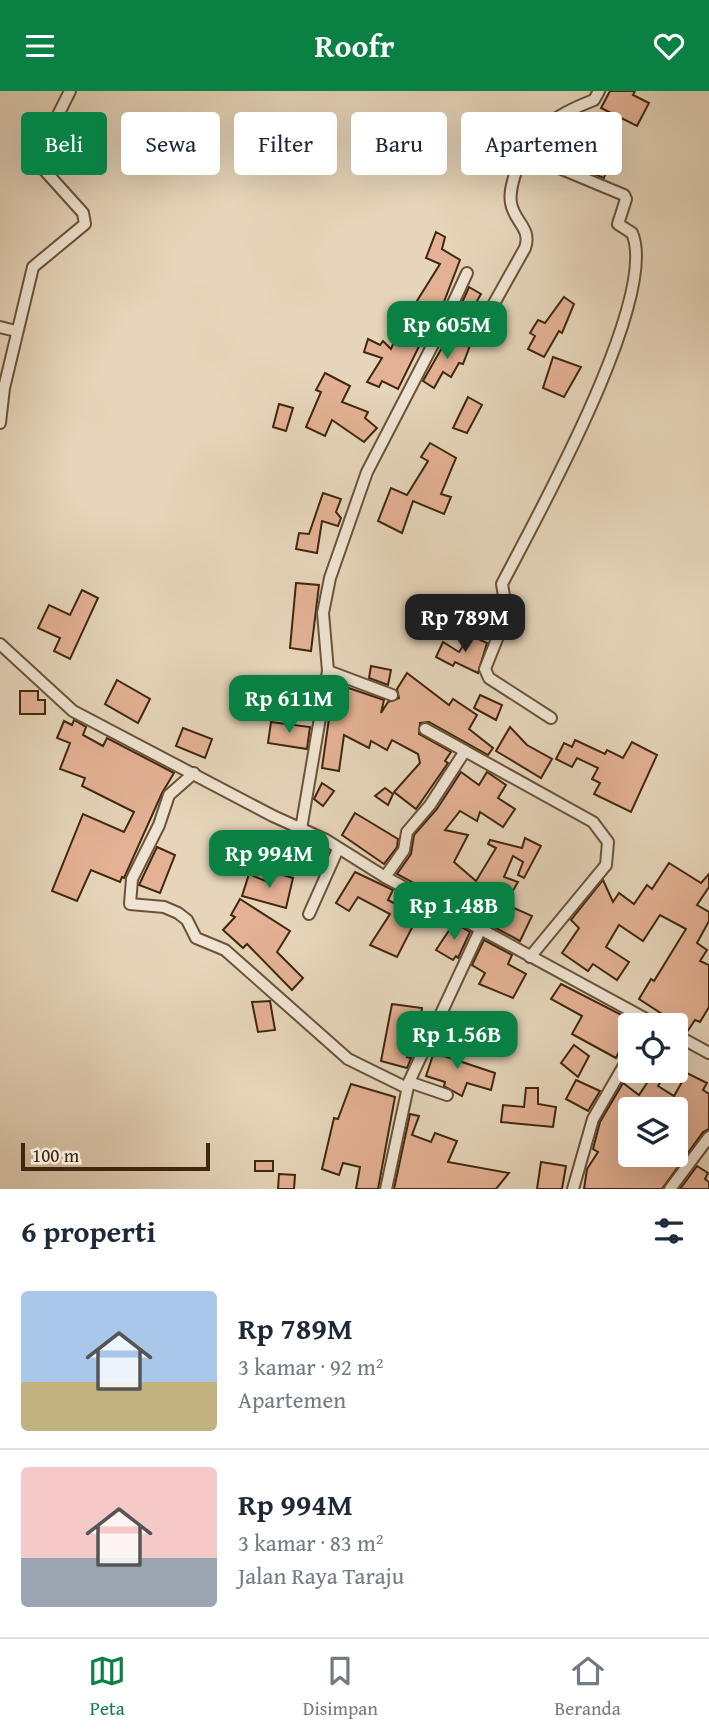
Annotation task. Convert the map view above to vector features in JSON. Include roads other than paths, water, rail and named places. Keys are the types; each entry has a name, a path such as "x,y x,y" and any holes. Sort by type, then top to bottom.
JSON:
{"street":[{"path":"0,423 16,331 33,267 85,224 83,213 38,163 37,157 70,91"},
{"path":"564,112 594,100 599,91"},
{"path":"443,325 471,335 478,332 524,248 527,234 510,200 515,175"},
{"path":"551,718 489,678 485,669 507,614 502,584 607,372 629,302 636,257 632,233 618,224 626,199 624,195 576,175"},
{"path":"301,829 328,671 323,613 339,550 367,472 467,273"},
{"path":"0,327 16,331"},
{"path":"0,644 73,711 338,849 631,1013"},
{"path":"328,671 392,695"},
{"path":"425,729 593,822 608,842 606,865 530,957"},
{"path":"385,877 404,850 407,832 430,805 465,751"},
{"path":"194,773 170,795 159,825 132,879 130,904 164,907 178,913 187,920 196,938 225,950 260,978 348,1059 408,1085 447,1095"},
{"path":"309,914 338,849"},
{"path":"386,1189 408,1085 481,928"},
{"path":"688,1042 709,1053"},
{"path":"573,1189 593,1119 618,1076"},
{"path":"670,1189 705,1152 709,1137"}]}
